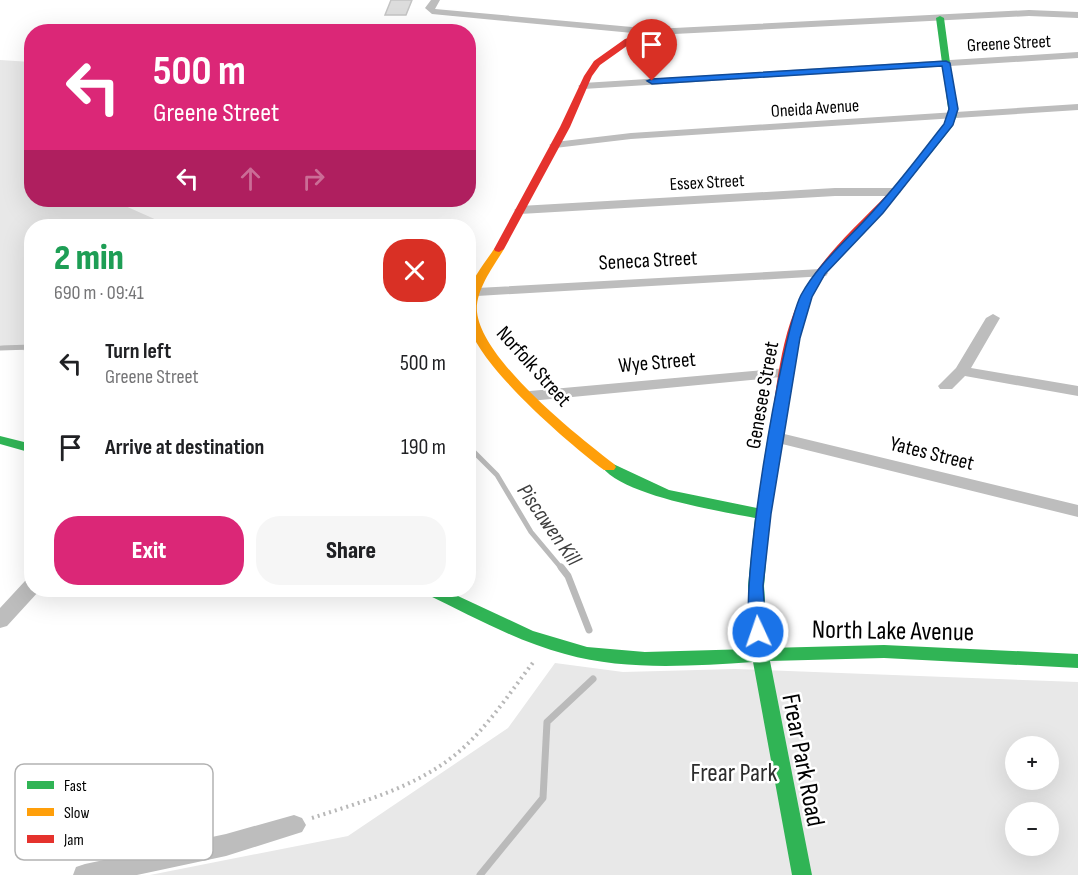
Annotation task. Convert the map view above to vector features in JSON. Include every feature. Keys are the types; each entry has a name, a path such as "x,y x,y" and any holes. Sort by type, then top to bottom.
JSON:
{"street":[{"path":"436,0 429,8 432,11 654,32 1037,13 1078,15"},
{"path":"940,18 953,115"},
{"name":"Norfolk Street","path":"477,292 596,63 611,48 630,39 654,32"},
{"name":"Greene Street","path":"583,86 1078,55"},
{"name":"Oneida Avenue","path":"555,145 631,136 1078,106"},
{"name":"Genesee Street","path":"760,654 756,586 763,514 787,373 806,297 821,273 895,192 949,125 953,115"},
{"name":"Essex Street","path":"520,210 835,192 895,192"},
{"name":"Seneca Street","path":"477,292 821,273"},
{"path":"946,386 962,371 993,318"},
{"name":"Norfolk Street","path":"476,331 510,376 530,396 592,455 630,480 668,495 763,514"},
{"path":"962,371 1078,391"},
{"name":"Wye Street","path":"530,396 787,373"},
{"name":"Yates Street","path":"776,437 1078,511"},
{"path":"0,440 24,447"},
{"path":"0,621 24,595"},
{"name":"North Lake Avenue","path":"447,597 548,643 588,653 667,659 760,654 925,651 1078,661"},
{"name":"Frear Park Road","path":"760,654 802,875"},
{"path":"213,848 294,825"},
{"path":"85,875 156,860"}],"path":[{"path":"294,825 381,795 440,766 471,740 548,643"}],"green space":[{"path":"0,60 24,62 24,207 128,207 154,219 24,219 24,350 0,345"},
{"name":"Frear Park","path":"555,663 623,672 735,669 1078,682 1078,875 150,875 348,836 508,728"}],"building":[{"path":"391,0 412,0 406,15 385,15"}],"waterway":[{"name":"Piscawen Kill","path":"0,348 24,347"},
{"name":"Piscawen Kill","path":"476,454 497,475 531,532 562,569"},
{"name":"Piscawen Kill","path":"561,567 568,576 589,630"},
{"path":"480,875 543,798 547,722 593,679"}],"traffic: fast":[{"path":"900,186 949,125 953,115 940,18"},
{"path":"0,440 24,447"},
{"path":"774,449 763,514 756,586 760,654 802,875"},
{"path":"609,467 645,486 683,499 763,514"},
{"path":"446,597 527,635 587,653 616,657 674,659 884,651 1078,661"}],"traffic: slow":[{"path":"476,290 499,249"},
{"path":"476,328 488,349 527,395 550,418 609,467"}],"traffic: jam":[{"path":"499,249 565,127 588,76 597,63 628,41 654,32"},
{"path":"774,449 790,352 806,297 835,255 900,186"}],"route":[{"path":"652,81 946,63 953,109 949,125 880,211 821,273 806,297 794,338 763,514 756,586 758,632"}]}
